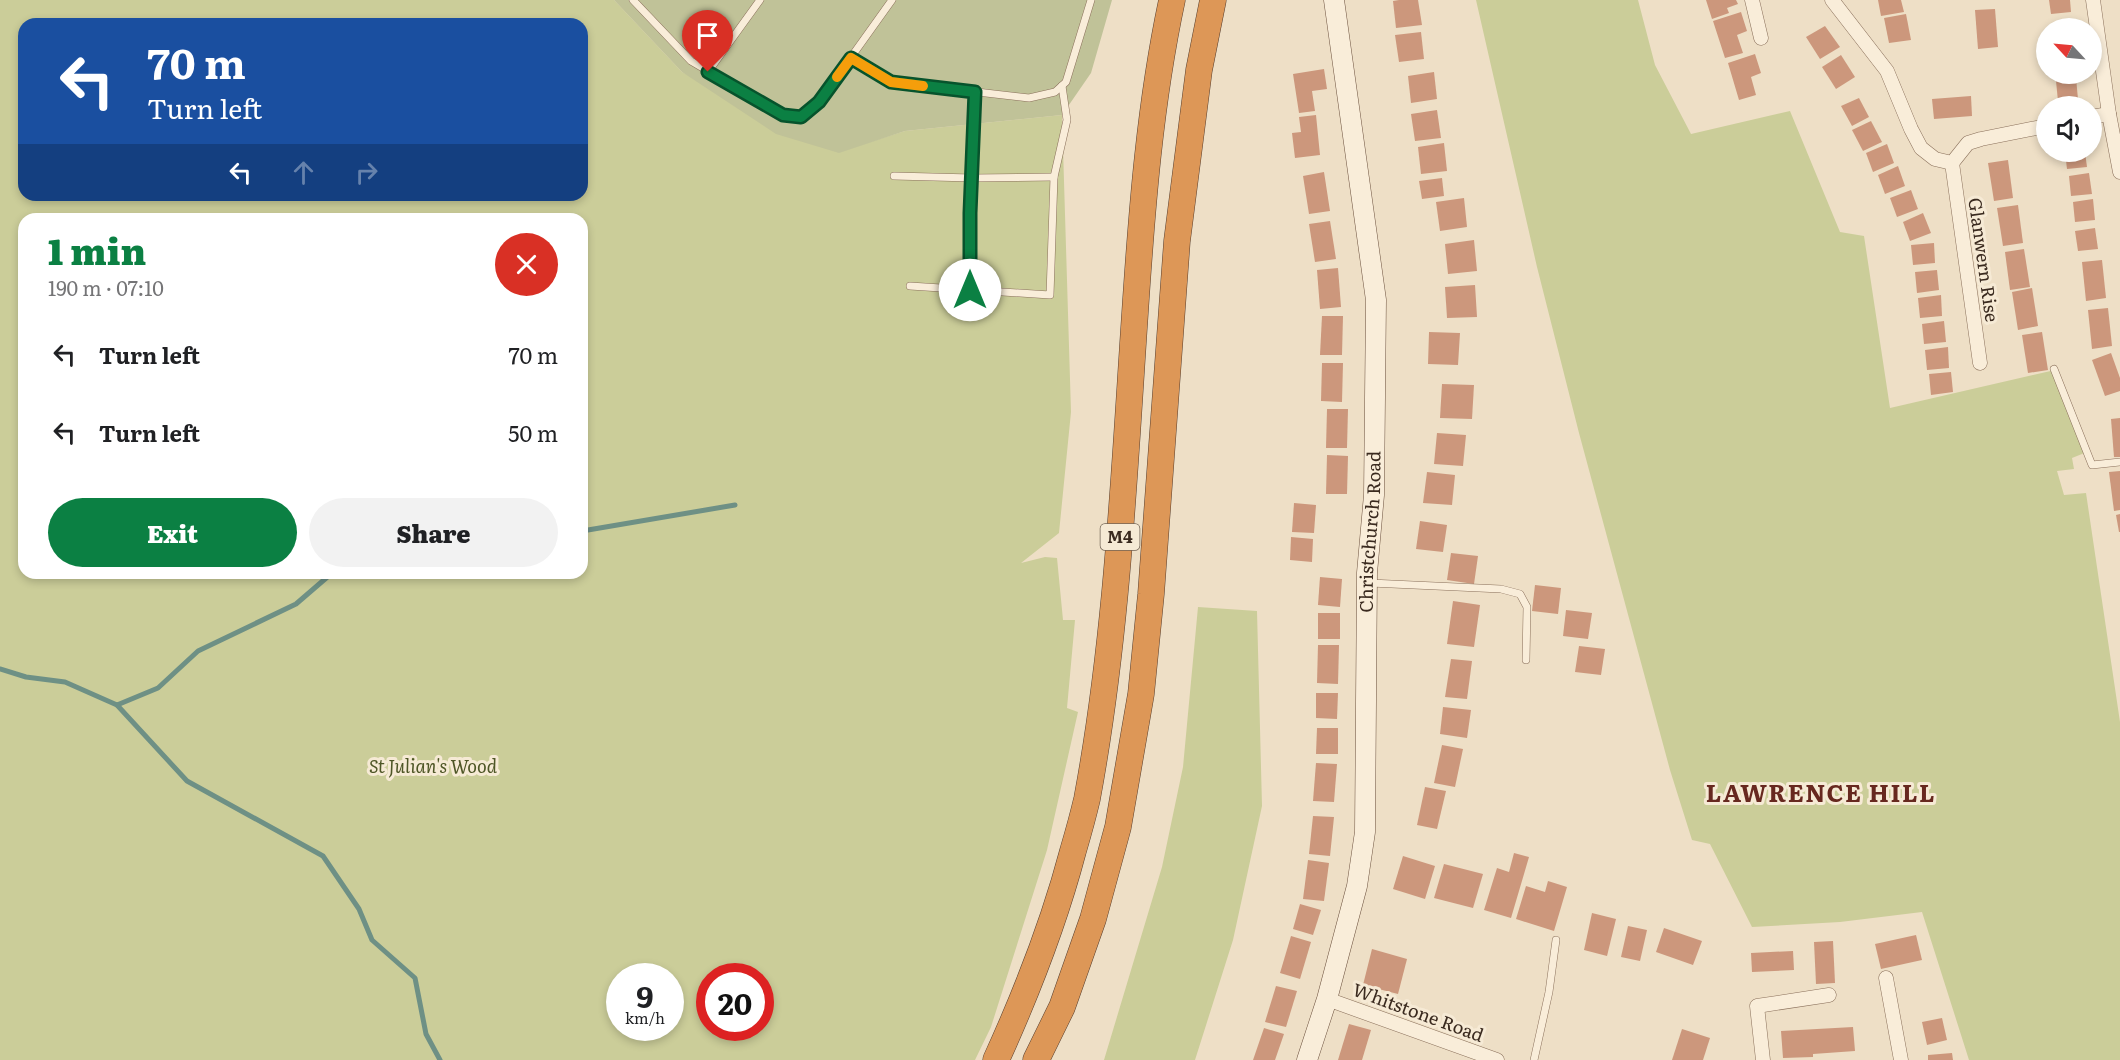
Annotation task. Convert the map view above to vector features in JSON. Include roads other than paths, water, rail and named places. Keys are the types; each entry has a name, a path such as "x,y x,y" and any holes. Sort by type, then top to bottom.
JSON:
{"highway":[{"name":"M4","path":"996,1060 1029,987 1062,890 1088,789 1118,577 1148,137 1172,0"},
{"name":"M4","path":"1036,1060 1062,1007 1093,919 1120,816 1140,694 1151,594 1177,241 1199,70 1213,0"}],"street":[{"name":"Christchurch Road","path":"1307,1060 1327,999 1357,886 1365,832 1367,583 1374,495 1376,300 1334,0"},
{"path":"1752,0 1761,38"},
{"path":"1833,0 1887,72 1921,148 1935,159 1952,163 1968,143 1981,138 2036,128"},
{"path":"2093,0 2109,114 2120,172"},
{"path":"2102,115 2109,114"},
{"name":"Glanwern Rise","path":"1952,163 1980,363"},
{"path":"1886,978 1901,1060"},
{"path":"1763,1060 1757,1006 1829,995"},
{"name":"Whitstone Road","path":"1327,999 1497,1060"}],"lane":[{"path":"633,0 691,61 783,115 801,117 819,102 892,0"},
{"path":"708,72 760,0"},
{"path":"851,58 891,82 1029,98 1055,92 1066,82 1091,0"},
{"path":"910,286 1050,295 1053,177 1067,120 1062,86"},
{"path":"970,290 975,92"},
{"path":"894,176 1053,177"},
{"path":"2054,369 2092,465 2120,462"},
{"path":"1367,583 1501,589 1520,594 1527,607 1526,660"},
{"path":"1534,1060 1550,992 1556,940"}],"waterway":[{"path":"588,530 735,505"},
{"path":"0,669 26,677 65,682 117,705 158,688 198,651 296,604 325,579"},
{"path":"117,705 187,781 323,856 359,909 372,940 415,978 426,1034 440,1060"}],"district":[{"name":"LAWRENCE HILL","path":"1821,794"}],"park label":[{"name":"St Julian's Wood","path":"433,767"}]}
